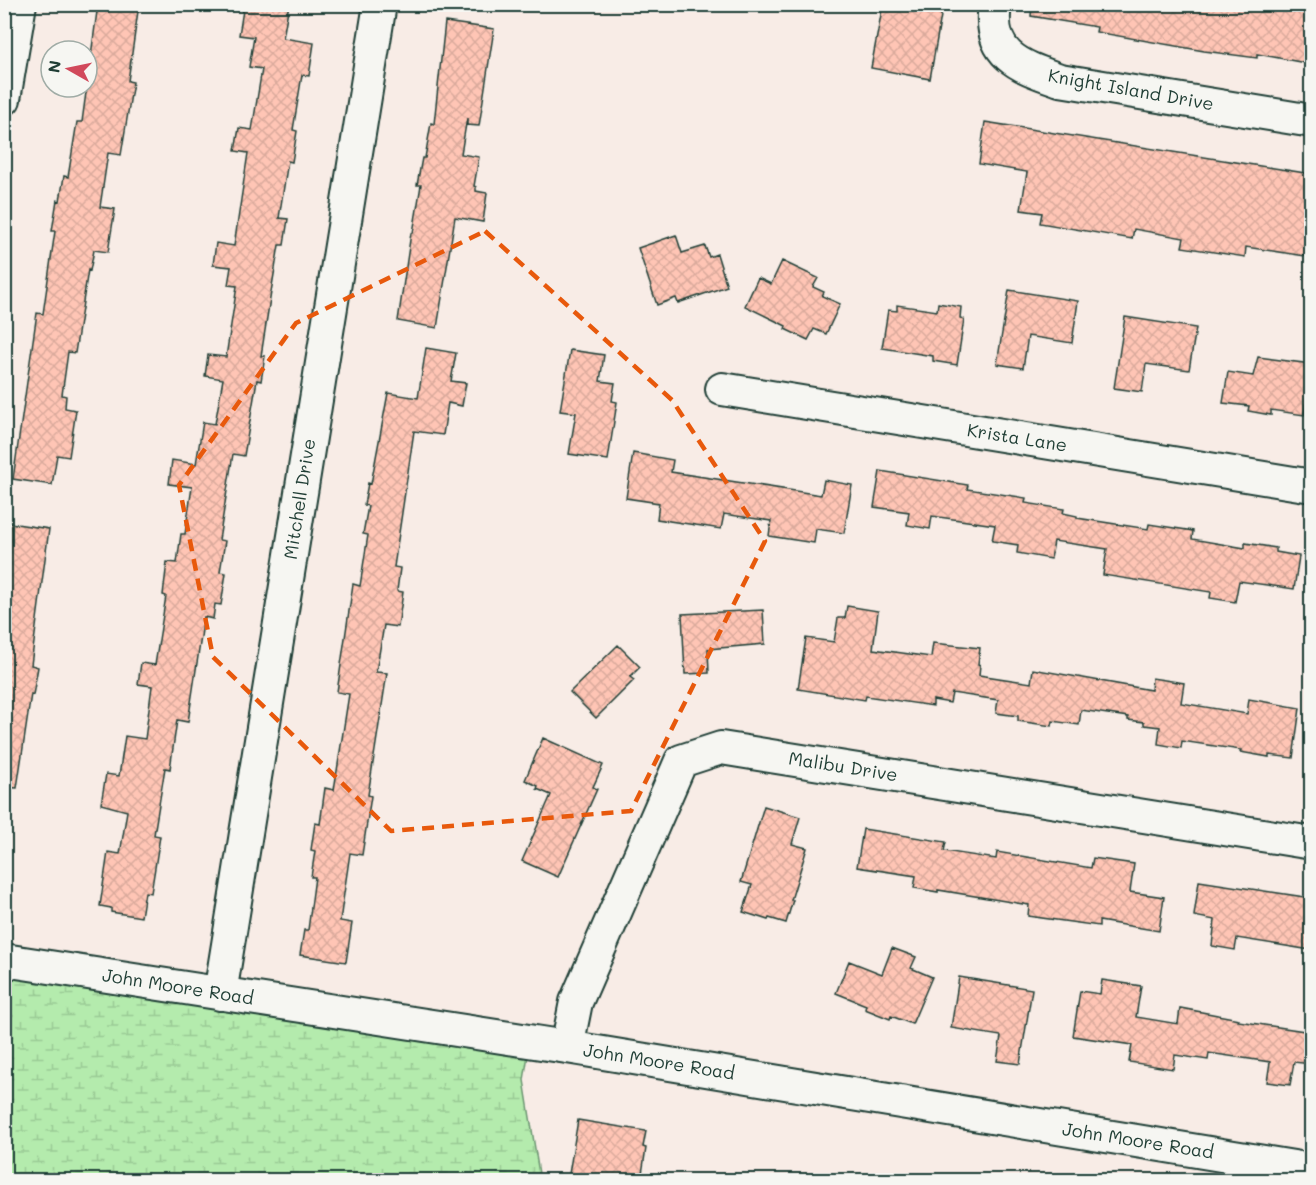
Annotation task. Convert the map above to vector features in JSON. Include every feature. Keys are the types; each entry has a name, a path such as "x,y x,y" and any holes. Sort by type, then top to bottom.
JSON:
{"street":[{"path":"4,99 20,4"},
{"name":"Mitchell Drive","path":"220,994 380,4"},
{"name":"Knight Island Drive","path":"995,4 996,36 1005,52 1023,67 1060,80 1311,122"},
{"name":"Krista Lane","path":"722,388 1311,486"},
{"name":"Malibu Drive","path":"567,1047 576,1002 681,761 721,748 1311,843"},
{"name":"John Moore Road","path":"4,960 567,1047 1311,1170"}],"highlighted area":[{"path":"485,231 672,400 765,541 631,811 391,831 213,657 179,485 296,323"}],"green space":[{"path":"4,974 528,1055 524,1080 540,1180 5,1180"}],"building":[{"path":"98,4 139,4 128,81 133,82 121,155 108,153 100,207 115,209 108,252 94,250 90,271 88,270 75,353 68,352 62,395 66,396 65,408 76,410 69,457 57,455 52,485 13,479 37,313 43,314 57,200 60,201 64,176 68,177 77,122 82,122 85,99 99,99 99,39 93,39"},
{"path":"244,4 289,4 283,38 314,43 309,76 302,75 293,130 297,131 292,162 288,161 279,218 288,219 284,245 279,245 271,292 261,356 265,356 261,381 257,380 244,456 233,454 219,540 225,541 220,572 226,573 221,605 215,604 213,619 204,617 188,722 177,720 170,769 165,768 154,835 160,836 151,893 145,892 141,917 111,912 111,908 100,906 108,852 120,854 127,811 101,804 106,774 119,776 125,736 145,739 152,686 138,684 141,663 155,665 166,596 163,595 167,562 177,563 181,534 185,534 192,487 169,484 172,460 196,464 203,422 215,424 223,379 205,376 208,355 226,357 237,286 228,285 231,267 213,265 216,243 234,246 248,153 235,151 239,128 252,130 262,69 249,67 254,37 239,35"},
{"path":"883,4 943,4 930,79 871,68"},
{"path":"1032,4 1261,4 1311,13 1311,64 1257,54 1257,58 1204,51 1096,32 1097,27 1031,16"},
{"path":"445,22 494,29 479,126 467,125 467,118 461,154 479,157 474,186 476,191 487,193 483,222 455,217 437,328 398,321 411,233 413,233 421,185 417,185 422,158 425,158 431,123 434,124"},
{"path":"985,122 1311,174 1311,257 1246,247 1245,257 1182,247 1184,238 1134,229 1132,239 1040,223 1042,213 1021,210 1027,172 979,164"},
{"path":"676,235 682,253 705,246 709,257 717,254 727,286 678,303 676,298 657,305 638,248"},
{"path":"782,261 818,278 813,287 824,292 822,296 840,304 826,334 814,329 808,340 785,329 786,326 745,306 758,278 771,284"},
{"path":"1009,290 1078,301 1072,343 1028,336 1023,368 997,364"},
{"path":"938,303 961,307 960,318 964,319 957,365 933,361 933,356 882,348 888,310 897,311 897,305 937,311"},
{"path":"1125,317 1196,328 1189,370 1146,364 1142,392 1114,388"},
{"path":"426,348 456,353 451,381 466,383 462,406 448,403 443,435 414,431 394,567 400,568 397,591 403,592 398,627 384,625 376,672 387,673 368,795 371,796 362,855 350,853 340,921 352,923 346,962 300,955 304,930 308,930 315,877 311,877 315,851 311,850 315,823 320,824 325,788 334,790 349,694 337,692 353,584 360,586 368,535 363,534 368,506 364,505 368,483 371,484 388,393 418,398"},
{"path":"570,350 604,355 600,381 615,383 612,401 617,402 608,460 569,454 576,413 560,411"},
{"path":"1258,357 1311,364 1304,415 1271,410 1271,415 1248,411 1249,406 1223,403 1228,372 1253,376"},
{"path":"633,453 673,460 671,472 821,495 824,480 852,485 844,533 816,529 814,543 769,536 771,521 724,514 721,529 657,519 659,503 626,498"},
{"path":"880,471 968,485 967,489 1026,498 1025,503 1064,509 1063,513 1077,516 1077,518 1148,529 1149,524 1193,531 1192,539 1245,548 1245,543 1276,548 1276,552 1299,556 1294,589 1239,581 1235,602 1210,598 1211,592 1103,575 1107,549 1054,541 1051,559 1017,553 1018,545 992,541 995,525 932,516 930,529 907,525 909,512 874,507"},
{"path":"10,523 49,529 31,665 38,667 33,695 31,694 17,788 4,787 4,562"},
{"path":"847,606 878,611 873,649 931,657 933,643 980,648 979,675 1031,683 1033,669 1151,690 1152,678 1184,683 1181,703 1247,714 1249,699 1300,708 1293,758 1269,755 1269,757 1240,752 1241,750 1182,741 1181,748 1158,744 1160,727 1128,720 1128,717 1081,710 1079,725 1053,721 1052,726 1018,721 1018,716 996,713 998,700 952,693 950,703 933,700 933,706 866,696 865,700 798,689 806,638 834,642 838,618 845,618"},
{"path":"763,610 765,644 708,649 709,673 685,674 682,614"},
{"path":"618,645 640,667 630,677 634,680 596,718 570,692"},
{"path":"543,738 603,765 593,787 597,789 558,877 522,861 551,795 525,780"},
{"path":"764,806 800,817 792,844 807,848 786,923 743,912 752,885 741,882"},
{"path":"863,829 946,842 944,851 996,859 997,852 1091,868 1093,858 1134,864 1130,892 1164,897 1159,931 1099,921 1099,926 1028,916 1029,905 914,888 916,876 857,867"},
{"path":"1199,881 1311,898 1311,950 1237,938 1235,950 1212,946 1215,920 1194,916"},
{"path":"892,948 916,957 911,968 932,977 912,1024 891,1016 890,1019 865,1009 866,1005 836,993 849,961 882,974"},
{"path":"959,977 1032,989 1020,1064 997,1061 1001,1036 951,1028"},
{"path":"1102,980 1141,986 1136,1017 1178,1024 1180,1008 1239,1019 1238,1021 1311,1032 1311,1064 1294,1062 1290,1085 1267,1082 1270,1062 1209,1053 1208,1060 1175,1055 1173,1069 1129,1062 1132,1045 1073,1036 1080,991 1100,994"},
{"path":"578,1120 646,1131 641,1180 568,1180"}]}
